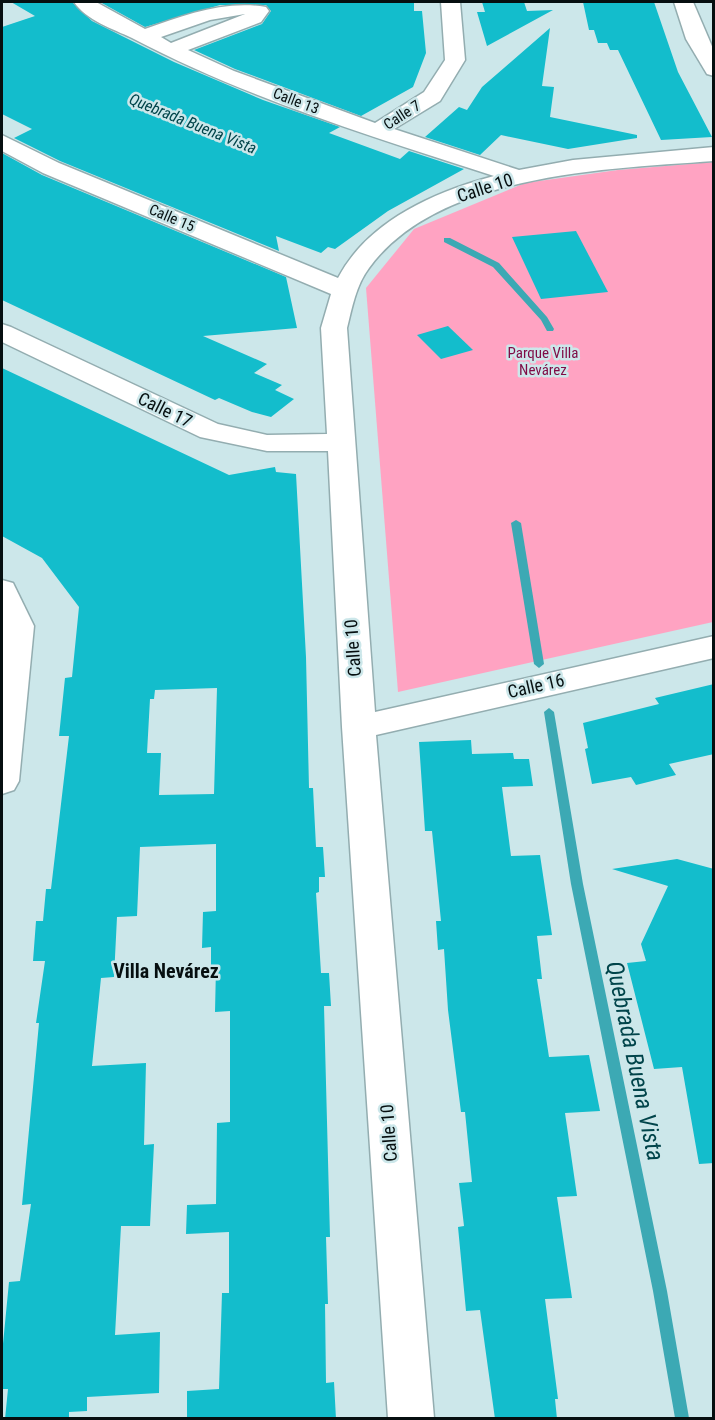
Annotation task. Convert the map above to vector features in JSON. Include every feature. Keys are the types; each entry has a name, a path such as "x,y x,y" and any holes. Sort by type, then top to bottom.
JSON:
{"street":[{"name":"Calle 13","path":"84,2 100,14 170,50 227,75 377,131 519,177"},
{"name":"Calle 7","path":"377,131 432,96 455,60 452,2"},
{"path":"683,2 696,39 714,70"},
{"path":"145,36 226,6 251,6 259,11 254,18 170,50"},
{"name":"Calle 15","path":"2,142 51,168 344,290"},
{"name":"Calle 10","path":"411,1419 359,727 339,442 334,327 344,290 361,261 406,220 470,190 562,168 714,154"},
{"name":"Calle 17","path":"2,332 210,431 238,439 267,443 339,442"},
{"path":"2,590 18,626 4,742 2,781"},
{"name":"Calle 16","path":"359,727 714,647"}],"green space":[{"name":"Parque Villa Nevárez","path":"713,162 713,622 398,692 366,288 414,229 525,183 618,170"}],"building":[{"path":"11,2 72,2 92,21 174,62 263,100 340,127 329,133 400,159 409,151 464,169 388,211 335,249 328,247 321,253 276,236 279,251 60,161 14,138 32,129 2,114 2,27 35,16"},
{"path":"100,2 414,2 414,11 422,11 426,53 413,87 361,116 235,69 194,50 262,24 271,11 266,5 220,5 145,27"},
{"path":"482,2 524,2 527,11 553,10 487,46 477,12 485,12"},
{"path":"583,2 654,2 678,72 712,137 661,140 618,50 610,50 607,43 598,43 594,30 589,30"},
{"path":"550,28 542,86 554,87 550,117 637,135 637,138 568,149 501,135 480,155 425,137 459,107 467,110 482,87"},
{"path":"2,153 42,175 286,277 297,328 203,336 267,364 254,373 282,385 275,390 294,399 271,417 252,412 219,398 215,400 2,300"},
{"path":"576,231 608,292 541,299 512,237"},
{"path":"448,326 473,350 441,359 417,335"},
{"path":"2,368 229,475 275,467 276,472 296,474 306,657 309,788 313,788 316,847 323,847 325,877 319,877 319,892 316,893 321,973 329,973 331,1006 324,1006 330,1237 326,1237 328,1304 325,1304 326,1383 334,1382 336,1419 187,1419 187,1391 219,1389 222,1293 229,1293 229,1232 186,1234 187,1205 216,1204 217,1123 230,1122 230,1011 215,1012 216,967 211,967 211,947 202,948 203,912 216,911 216,844 140,847 137,916 117,917 114,977 101,978 92,1066 146,1063 144,1145 154,1144 150,1226 121,1226 115,1335 160,1332 159,1393 87,1397 87,1411 69,1412 69,1419 5,1419 8,1389 2,1389 2,1354 9,1282 20,1281 31,1204 22,1205 39,1023 36,1023 45,961 33,961 36,921 43,921 46,889 51,889 69,736 59,736 65,678 72,677 79,607 42,558 2,536","holes":["217,688 214,794 159,795 161,753 147,753 150,699 154,699 155,690"]},
{"path":"714,684 714,754 669,764 676,775 636,785 631,777 592,784 585,749 588,748 583,723 659,704 655,698"},
{"path":"471,740 472,754 513,753 514,759 529,759 533,786 502,787 511,856 540,855 552,935 537,936 542,979 537,979 549,1057 589,1055 600,1111 565,1113 577,1196 557,1197 572,1298 545,1299 558,1399 555,1399 557,1419 495,1419 480,1310 466,1311 458,1227 464,1226 459,1183 472,1182 465,1112 461,1112 448,1010 444,949 438,950 436,921 441,921 432,831 425,831 419,742"},
{"path":"677,859 714,869 714,1163 699,1164 682,1067 654,1069 627,963 646,961 641,944 668,886 612,869"}],"waterway":[{"name":"Quebrada Buena Vista","path":"447,240 496,265 544,319 550,329"},
{"name":"Quebrada Buena Vista","path":"516,523 539,664"},
{"name":"Quebrada Buena Vista","path":"549,712 577,884 660,1291 682,1418"}],"district":[{"name":"Villa Nevárez","path":"166,971"}]}
